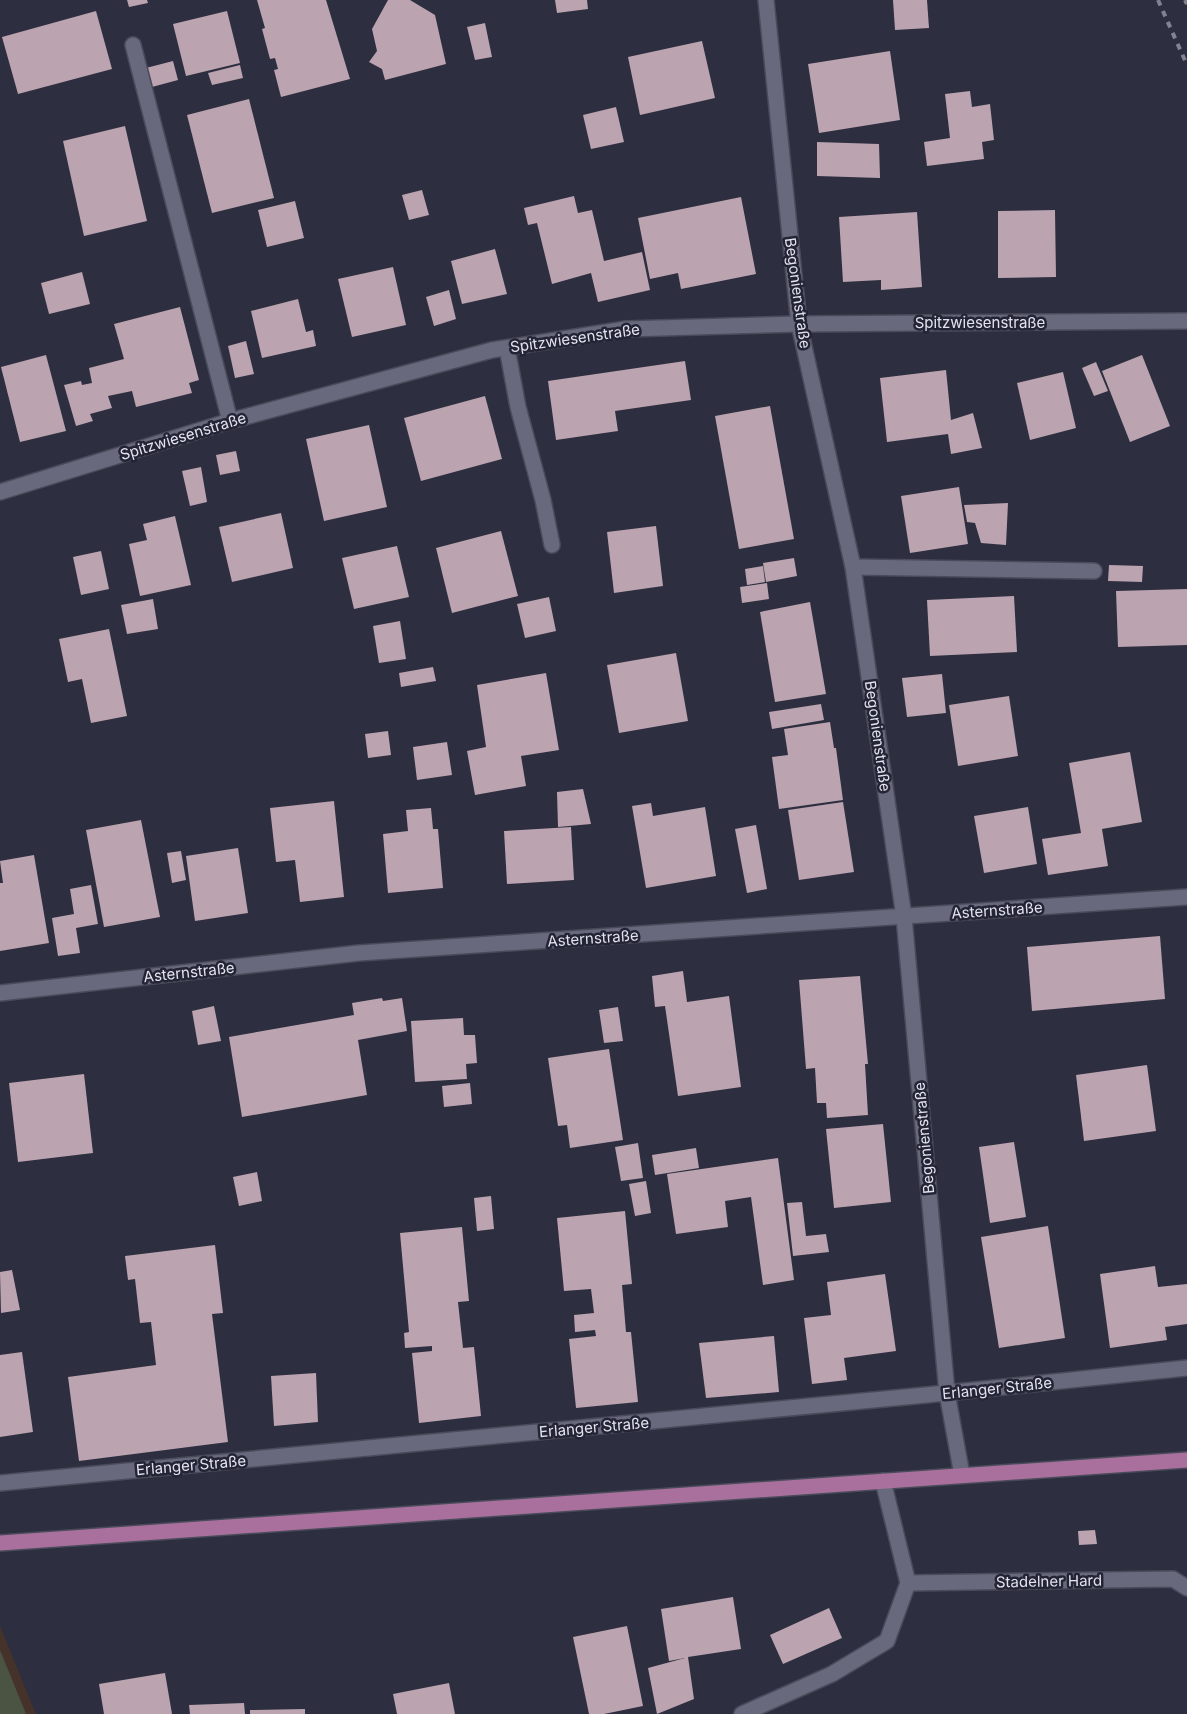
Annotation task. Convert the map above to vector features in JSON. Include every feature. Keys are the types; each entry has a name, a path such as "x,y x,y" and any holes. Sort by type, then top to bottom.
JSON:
{"main road":[{"path":"0,1543 1187,1460"}],"street":[{"name":"Begonienstraße","path":"766,0 799,324 853,567 904,917 947,1393 962,1475"},
{"path":"133,46 230,421"},
{"name":"Spitzwiesenstraße","path":"0,492 230,421 492,350 626,329 799,324 1187,321"},
{"path":"507,348 518,407 543,500 552,545"},
{"path":"853,567 1094,571"},
{"name":"Asternstraße","path":"0,993 359,954 1187,898"},
{"name":"Erlanger Straße","path":"0,1483 947,1393 1187,1368"},
{"path":"742,1714 832,1674 887,1641 908,1583 883,1480"},
{"name":"Stadelner Hard","path":"908,1583 1173,1579 1187,1588"}],"shaded area":[{"path":"0,1626 36,1714 0,1714"}],"green space":[{"path":"0,1650 26,1714 0,1714"}],"building":[{"path":"127,0 147,0 148,3 129,7"},
{"path":"257,0 326,0 350,79 281,97 274,70 278,69 275,58 270,59 262,29 265,28"},
{"path":"388,0 410,0 435,15 446,64 385,80 382,69 369,62 377,51 372,29"},
{"path":"555,0 587,0 588,9 557,13"},
{"path":"893,0 927,0 929,28 895,30"},
{"path":"96,11 112,69 18,94 2,37"},
{"path":"227,11 240,63 186,76 173,24"},
{"path":"485,23 492,57 475,60 467,27"},
{"path":"702,41 715,98 640,115 628,57"},
{"path":"890,51 900,120 819,133 808,64"},
{"path":"173,61 178,80 152,87 146,68"},
{"path":"240,65 243,78 212,85 208,73"},
{"path":"970,91 972,107 990,104 994,140 982,142 984,159 927,166 924,142 950,138 945,94"},
{"path":"249,99 274,198 212,213 187,115"},
{"path":"616,107 624,142 591,149 583,115"},
{"path":"125,126 147,221 84,236 63,141"},
{"path":"817,142 879,144 880,178 817,176"},
{"path":"422,190 429,215 409,220 402,195"},
{"path":"574,196 578,213 592,210 604,261 642,252 650,290 598,302 591,273 552,284 537,223 528,225 524,208"},
{"path":"741,197 756,274 681,289 678,273 650,279 638,218"},
{"path":"295,201 304,238 267,247 258,210"},
{"path":"1055,210 1056,277 998,278 998,211"},
{"path":"917,212 922,287 881,290 881,280 843,282 839,217"},
{"path":"495,249 507,294 462,304 451,261"},
{"path":"393,267 406,325 352,337 338,279"},
{"path":"82,272 90,304 49,314 41,283"},
{"path":"449,290 456,319 434,326 426,297"},
{"path":"298,299 306,332 313,330 316,346 262,358 251,311"},
{"path":"180,307 199,380 189,383 192,393 136,407 132,391 108,396 112,408 90,414 93,421 76,426 64,385 81,381 82,385 92,383 89,368 124,359 114,324"},
{"path":"246,341 254,374 235,378 228,346"},
{"path":"46,355 66,431 20,442 1,367"},
{"path":"1142,355 1170,426 1130,442 1102,371"},
{"path":"685,361 691,400 615,411 618,431 556,440 548,381"},
{"path":"1096,362 1108,391 1094,396 1082,368"},
{"path":"946,370 951,420 973,413 982,448 951,454 948,434 887,442 880,378"},
{"path":"1063,372 1076,428 1030,440 1017,383"},
{"path":"485,396 502,459 421,481 404,418"},
{"path":"770,406 794,539 739,549 715,416"},
{"path":"369,425 387,507 324,521 306,439"},
{"path":"236,451 240,471 220,475 216,455"},
{"path":"201,467 207,502 190,506 182,471"},
{"path":"959,487 968,544 910,553 901,496"},
{"path":"1008,503 1006,545 981,543 975,523 967,522 964,505"},
{"path":"281,513 293,568 232,582 219,527"},
{"path":"175,516 191,585 140,596 129,544 147,540 143,524"},
{"path":"656,526 663,586 614,593 607,532"},
{"path":"501,531 518,596 452,613 436,548"},
{"path":"397,546 409,597 354,609 342,558"},
{"path":"101,551 109,589 81,595 73,557"},
{"path":"794,558 797,576 766,582 763,563"},
{"path":"1109,565 1143,566 1142,582 1108,581"},
{"path":"763,566 765,582 747,585 745,569"},
{"path":"767,583 769,599 742,603 740,587"},
{"path":"1187,589 1187,645 1118,647 1116,591"},
{"path":"1014,596 1017,652 930,656 927,600"},
{"path":"549,597 556,631 525,638 517,604"},
{"path":"153,599 158,629 127,634 121,605"},
{"path":"810,602 826,694 775,702 760,612"},
{"path":"400,621 406,659 379,663 373,626"},
{"path":"109,629 127,716 91,723 82,679 68,682 59,639"},
{"path":"676,653 688,721 619,733 607,665"},
{"path":"433,667 436,681 401,687 399,673"},
{"path":"546,673 559,750 521,756 526,786 475,795 467,751 486,747 477,685"},
{"path":"942,674 946,713 907,717 902,678"},
{"path":"1009,696 1018,756 958,766 949,705"},
{"path":"821,704 824,720 772,729 769,712"},
{"path":"830,722 834,748 836,748 843,800 779,809 772,757 788,755 784,729"},
{"path":"388,731 391,755 368,758 365,734"},
{"path":"447,742 452,775 417,780 413,747"},
{"path":"1130,752 1142,822 1102,829 1108,866 1048,875 1042,839 1081,833 1069,763"},
{"path":"583,789 591,824 558,827 557,792"},
{"path":"334,801 344,897 300,902 295,860 276,862 270,808"},
{"path":"843,802 854,872 799,880 788,810"},
{"path":"651,803 653,816 705,807 716,876 646,888 632,806"},
{"path":"1028,807 1037,864 984,873 974,816"},
{"path":"431,808 433,829 438,829 443,888 388,893 383,834 408,831 406,810"},
{"path":"141,820 160,917 104,927 86,830"},
{"path":"756,825 767,889 747,893 735,829"},
{"path":"571,827 574,880 507,884 504,831"},
{"path":"238,848 248,913 195,921 186,856"},
{"path":"181,851 186,880 172,883 167,853"},
{"path":"34,855 49,943 0,951 0,883 3,883 0,861"},
{"path":"91,885 98,924 76,928 80,953 58,956 52,918 74,914 70,889"},
{"path":"1160,936 1165,999 1032,1011 1027,947"},
{"path":"683,971 687,1002 729,996 741,1087 678,1096 665,1006 655,1007 652,976"},
{"path":"860,976 868,1064 865,1064 868,1115 827,1118 826,1103 817,1103 815,1068 806,1069 799,980"},
{"path":"382,998 383,1001 402,998 407,1031 358,1040 367,1095 242,1117 229,1037 354,1015 352,1003"},
{"path":"214,1006 221,1041 198,1045 192,1011"},
{"path":"618,1007 623,1041 604,1043 599,1010"},
{"path":"463,1018 464,1035 475,1035 477,1063 466,1064 467,1079 415,1082 411,1021"},
{"path":"609,1049 623,1140 570,1148 567,1125 558,1126 548,1058"},
{"path":"1147,1065 1156,1131 1084,1141 1076,1075"},
{"path":"84,1074 93,1153 18,1162 9,1083"},
{"path":"470,1083 472,1104 444,1107 442,1086"},
{"path":"883,1124 891,1202 834,1208 826,1129"},
{"path":"1014,1142 1026,1217 990,1223 979,1147"},
{"path":"638,1143 643,1178 621,1181 615,1147"},
{"path":"696,1148 699,1168 655,1175 652,1155"},
{"path":"778,1158 794,1280 763,1285 751,1197 725,1201 728,1227 676,1234 667,1174"},
{"path":"257,1172 262,1201 239,1206 233,1177"},
{"path":"646,1181 651,1213 635,1216 629,1184"},
{"path":"491,1196 494,1229 477,1231 474,1198"},
{"path":"802,1202 806,1236 826,1234 829,1252 793,1256 787,1203"},
{"path":"625,1211 632,1284 622,1285 626,1332 631,1332 638,1402 576,1408 569,1339 596,1336 595,1330 575,1332 574,1315 594,1313 591,1289 564,1291 557,1218"},
{"path":"1048,1226 1065,1338 999,1348 981,1237"},
{"path":"462,1227 469,1301 458,1302 463,1348 474,1347 481,1416 419,1423 412,1353 432,1351 432,1346 405,1348 404,1333 409,1332 400,1233"},
{"path":"215,1245 223,1313 212,1314 228,1442 79,1461 68,1377 156,1365 151,1322 140,1323 135,1279 128,1280 125,1256"},
{"path":"1155,1266 1158,1287 1187,1284 1187,1324 1165,1327 1167,1340 1110,1348 1100,1274"},
{"path":"12,1270 20,1310 1,1313 0,1272"},
{"path":"885,1274 896,1351 844,1358 847,1380 812,1384 804,1318 831,1315 827,1282"},
{"path":"774,1336 779,1392 706,1398 699,1343"},
{"path":"22,1352 33,1432 0,1437 0,1355"},
{"path":"316,1373 318,1422 274,1426 271,1376"},
{"path":"1095,1530 1097,1544 1079,1545 1078,1531"},
{"path":"733,1597 741,1649 688,1657 694,1699 657,1714 648,1668 685,1658 669,1661 661,1609"},
{"path":"829,1608 842,1638 783,1664 770,1635"},
{"path":"627,1626 643,1706 604,1714 589,1714 573,1637"},
{"path":"165,1673 172,1714 104,1714 99,1684"},
{"path":"449,1683 455,1714 397,1714 393,1694"},
{"path":"244,1703 245,1714 190,1714 189,1705"},
{"path":"305,1709 305,1714 250,1714 250,1710"}],"railway":[{"path":"1158,0 1187,65"},
{"path":"1185,0 1187,4"}]}
